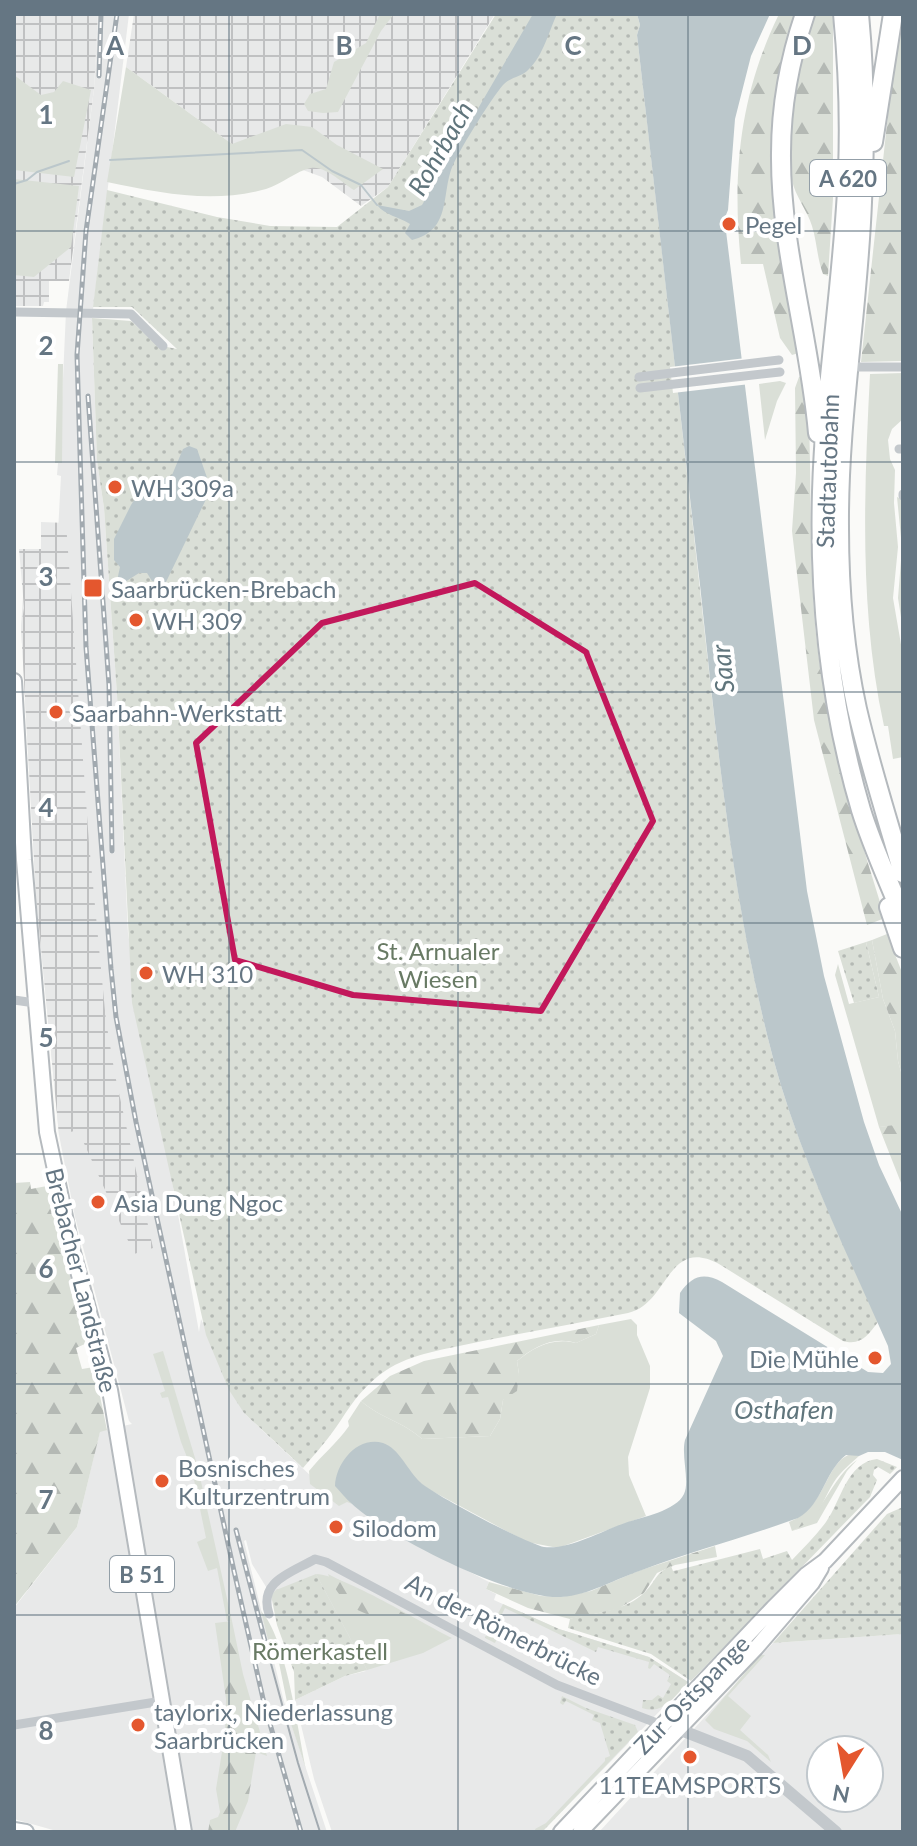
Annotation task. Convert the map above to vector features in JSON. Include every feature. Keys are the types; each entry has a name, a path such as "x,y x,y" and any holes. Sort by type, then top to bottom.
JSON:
{"highway":[{"path":"805,14 789,71 781,152 787,231 806,342 830,386"},
{"name":"Stadtautobahn","path":"842,342 849,95 843,14"},
{"name":"Stadtautobahn","path":"859,14 865,96 862,204 842,342 830,386 822,491 825,595 833,672 850,767 870,835 903,917"},
{"path":"862,204 893,14"},
{"name":"Stadtautobahn","path":"830,386 843,614 857,706 878,793 903,873"},
{"path":"870,835 875,868 903,948"},
{"path":"894,841 903,860"}],"main road":[{"name":"B 51","path":"14,681 18,831 35,1003"},
{"name":"Brebacher Landstraße","path":"35,1003 50,1154 110,1390 184,1832"},
{"name":"Zur Ostspange","path":"561,1832 900,1481"},
{"name":"Zur Ostspange","path":"580,1832 777,1625 812,1583 825,1561"},
{"path":"14,1830 26,1832"}],"street":[{"path":"14,312 131,314 163,346"},
{"path":"779,360 640,383 780,372"},
{"path":"856,367 903,367"},
{"path":"14,1000 35,1003"},
{"name":"An der Römerbrücke","path":"269,1614 266,1603 269,1588 315,1559 337,1567 576,1694 747,1756 836,1832"},
{"path":"14,1725 162,1701"}],"highlighted area":[{"path":"475,583 586,652 653,821 541,1011 353,995 235,960 196,743 322,623"}],"shaded area":[{"path":"14,14 98,14 94,89 69,281 49,281 49,302 44,302 43,306 14,306"},
{"path":"98,14 129,14 92,318 97,461 104,508 117,695 128,934 199,1332 201,1319 244,1413 312,1477 335,1486 352,1504 393,1532 489,1582 486,1589 496,1594 494,1600 559,1629 649,1657 688,1682 542,1832 332,1832 314,1779 295,1700 345,1676 366,1671 271,1595 252,1564 246,1540 284,1702 327,1832 60,1832 14,1819 14,1608 77,1527 100,1431 132,1424 75,1217 59,1135 36,895 21,627 23,596 57,551 61,476 57,475 58,463 62,462 66,311 94,89"},
{"path":"134,14 495,14 388,187 361,206 322,177 232,144 126,67"},
{"path":"41,522 66,523 89,843 106,1021 153,1248 134,1254 78,1130 59,1135 36,895 21,627 24,608 19,549 41,549"},
{"path":"903,1634 903,1832 599,1832 773,1643"}],"green space":[{"path":"380,14 394,14 381,31 338,112 308,111 304,104 310,94 326,89 334,62 366,43"},
{"name":"St. Arnualer Wiesen","path":"496,14 637,14 712,701 736,881 759,999 783,1092 820,1192 878,1322 859,1341 843,1341 719,1264 702,1258 689,1259 678,1265 642,1307 628,1313 442,1350 395,1365 360,1393 303,1468 244,1413 229,1390 206,1335 132,1003 117,695 104,508 97,461 92,318 131,321 157,345 177,349 132,307 93,307 107,190 217,217 270,226 337,227 388,187"},
{"path":"779,14 801,14 778,110 802,352 792,355 780,338 763,264 741,264 738,231 739,167 747,106 755,75"},
{"path":"812,14 832,14 833,22 833,198 828,276 823,274 812,226 792,180 790,159 793,96"},
{"path":"899,14 903,14 903,361 861,362"},
{"path":"126,67 232,144 286,124 312,127 337,145 383,169 354,190 328,172 316,168 300,172 266,189 226,196 167,193 107,182"},
{"path":"14,75 41,95 54,92 63,81 91,90 74,177 14,170"},
{"path":"14,179 79,186 71,247 34,277 14,275"},
{"path":"58,364 63,364 62,463 55,463"},
{"path":"903,373 903,419 892,429 888,440 895,470 898,547 893,598 903,656 903,757 893,759 888,726 884,726 870,639 865,551 866,462 870,374"},
{"path":"806,374 812,581 818,650 840,766 885,918 867,925 814,720 792,531 796,473 795,388 799,377"},
{"path":"786,383 765,440 759,384"},
{"path":"897,497 903,500 903,630 898,598 902,548"},
{"path":"887,934 903,975 903,1079 895,1031 883,999 872,940"},
{"path":"872,940 883,999 895,1031 903,1079 903,1125 879,1127 835,975 838,964 849,1004 879,997 866,942"},
{"path":"866,942 879,997 854,1003 838,951"},
{"path":"903,1124 903,1188 879,1127"},
{"path":"30,1182 31,1189 47,1186 87,1343 76,1348 82,1369 94,1367 107,1430 100,1432 77,1527 14,1607 14,1183"},
{"path":"631,1319 637,1325 637,1335 650,1366 650,1388 628,1457 629,1475 646,1516 558,1548 527,1542 419,1482 336,1486 352,1504 347,1502 339,1506 310,1484 309,1471 349,1426 348,1421 361,1401 422,1439 490,1436 500,1419 503,1400 519,1374 517,1361 544,1344 559,1341 576,1343 596,1334 599,1325"},
{"path":"599,1325 596,1334 576,1343 559,1341 544,1344 517,1361 517,1391 503,1400 500,1419 490,1436 422,1439 361,1401 390,1376 424,1361"},
{"path":"163,1351 198,1468 232,1621 227,1621 217,1568 208,1571 197,1542 206,1538 192,1470 168,1397 162,1398 160,1393 165,1391 153,1354"},
{"path":"852,1454 859,1456 836,1479 815,1515 792,1531 789,1522 811,1506 836,1465"},
{"path":"877,1459 897,1467 890,1474 878,1467 874,1470 877,1480 870,1497 691,1681 651,1654 568,1628 570,1619 629,1603 671,1566 673,1571 760,1549 763,1559 787,1551 792,1560 826,1522 858,1467"},
{"path":"857,1460 847,1471 817,1523 792,1531 811,1517 847,1468"},
{"path":"903,1507 903,1634 773,1643 887,1514"},
{"path":"715,1546 717,1557 675,1565 657,1573 644,1593 618,1609 570,1619 528,1608 486,1589 489,1582 541,1596 561,1597 591,1591 638,1571"},
{"path":"316,1574 345,1582 452,1638 423,1653 367,1670"},
{"name":"Römerkastell","path":"316,1574 367,1670 345,1676 295,1700 294,1672 277,1625 271,1595 276,1590"},
{"path":"328,1574 417,1620 396,1620 358,1610 337,1591"},
{"path":"503,1604 559,1629 649,1657 688,1682 663,1707 642,1708 643,1700 652,1700 658,1695 663,1698 671,1684 667,1681 670,1675 654,1664 648,1668 649,1662 598,1647 596,1652 505,1608 493,1632 498,1636 495,1643 485,1638"},
{"path":"261,1611 270,1624 284,1662 306,1769 286,1709 279,1663 273,1660"},
{"path":"232,1621 243,1674 267,1756 256,1752 248,1801 235,1832 208,1832 210,1820 218,1817 220,1812 216,1789 225,1733 226,1699 215,1623"},
{"path":"760,1655 765,1655 728,1696 751,1716 740,1730 768,1755 771,1762 747,1741 714,1729 705,1720"},
{"path":"562,1696 635,1725 638,1732 542,1832 536,1832 535,1829 546,1823 610,1756 600,1723 592,1720 594,1715 566,1701 563,1705 560,1703"}],"water":[{"path":"533,14 557,14 542,50 534,64 523,74 506,82 491,102 454,162 439,221 424,236 412,240 405,233 410,224 377,205 409,211 422,205"},
{"path":"637,14 770,14 751,56 735,119 728,210 721,227 726,231 807,891 824,976 864,1122 879,1165 903,1216 903,1460 885,1452 846,1455 833,1470 813,1505 798,1518 661,1563 592,1590 561,1597 540,1595 483,1578 421,1549 369,1518 335,1486 344,1460 357,1447 383,1443 399,1455 420,1482 460,1507 535,1544 564,1546 666,1509 684,1494 685,1440 723,1356 716,1341 679,1313 680,1293 694,1279 709,1277 722,1282 868,1372 883,1373 891,1364 888,1346 796,1132 773,1058 747,941 720,763"},
{"path":"189,446 197,449 211,489 166,582 152,581 147,573 139,573 125,582 117,581 120,567 114,560 114,539 131,505 140,491 172,475 183,449"}],"pier":[{"path":"746,358 750,384 673,393 670,367"}],"waterway":[{"name":"Rohrbach","path":"110,160 302,150 332,171 361,185 377,205"},
{"name":"Rohrbach","path":"14,184 69,161"}],"tram line":[{"path":"267,1649 320,1832"}],"railway":[{"path":"99,76 101,14"},
{"path":"117,14 86,231 77,355 86,647 111,969 116,1017 136,1122 234,1571 264,1703 301,1832"},
{"path":"88,396 109,685 112,851"},
{"path":"236,1530 267,1649"}],"place":[{"name":"Pegel","path":"729,224"},
{"name":"WH 309a","path":"115,487"},
{"name":"Saarbrücken-Brebach","path":"93,588"},
{"name":"WH 309","path":"136,620"},
{"name":"Saarbahn-Werkstatt","path":"56,712"},
{"name":"WH 310","path":"146,973"},
{"name":"Asia Dung Ngoc","path":"98,1202"},
{"name":"Die Mühle","path":"875,1358"},
{"name":"Bosnisches Kulturzentrum","path":"162,1481"},
{"name":"Silodom","path":"336,1527"},
{"name":"taylorix, Niederlassung Saarbrücken","path":"138,1725"},
{"name":"11TEAMSPORTS","path":"690,1757"}],"water label":[{"name":"Saar","path":"722,669"},
{"name":"Osthafen","path":"784,1409"}]}
